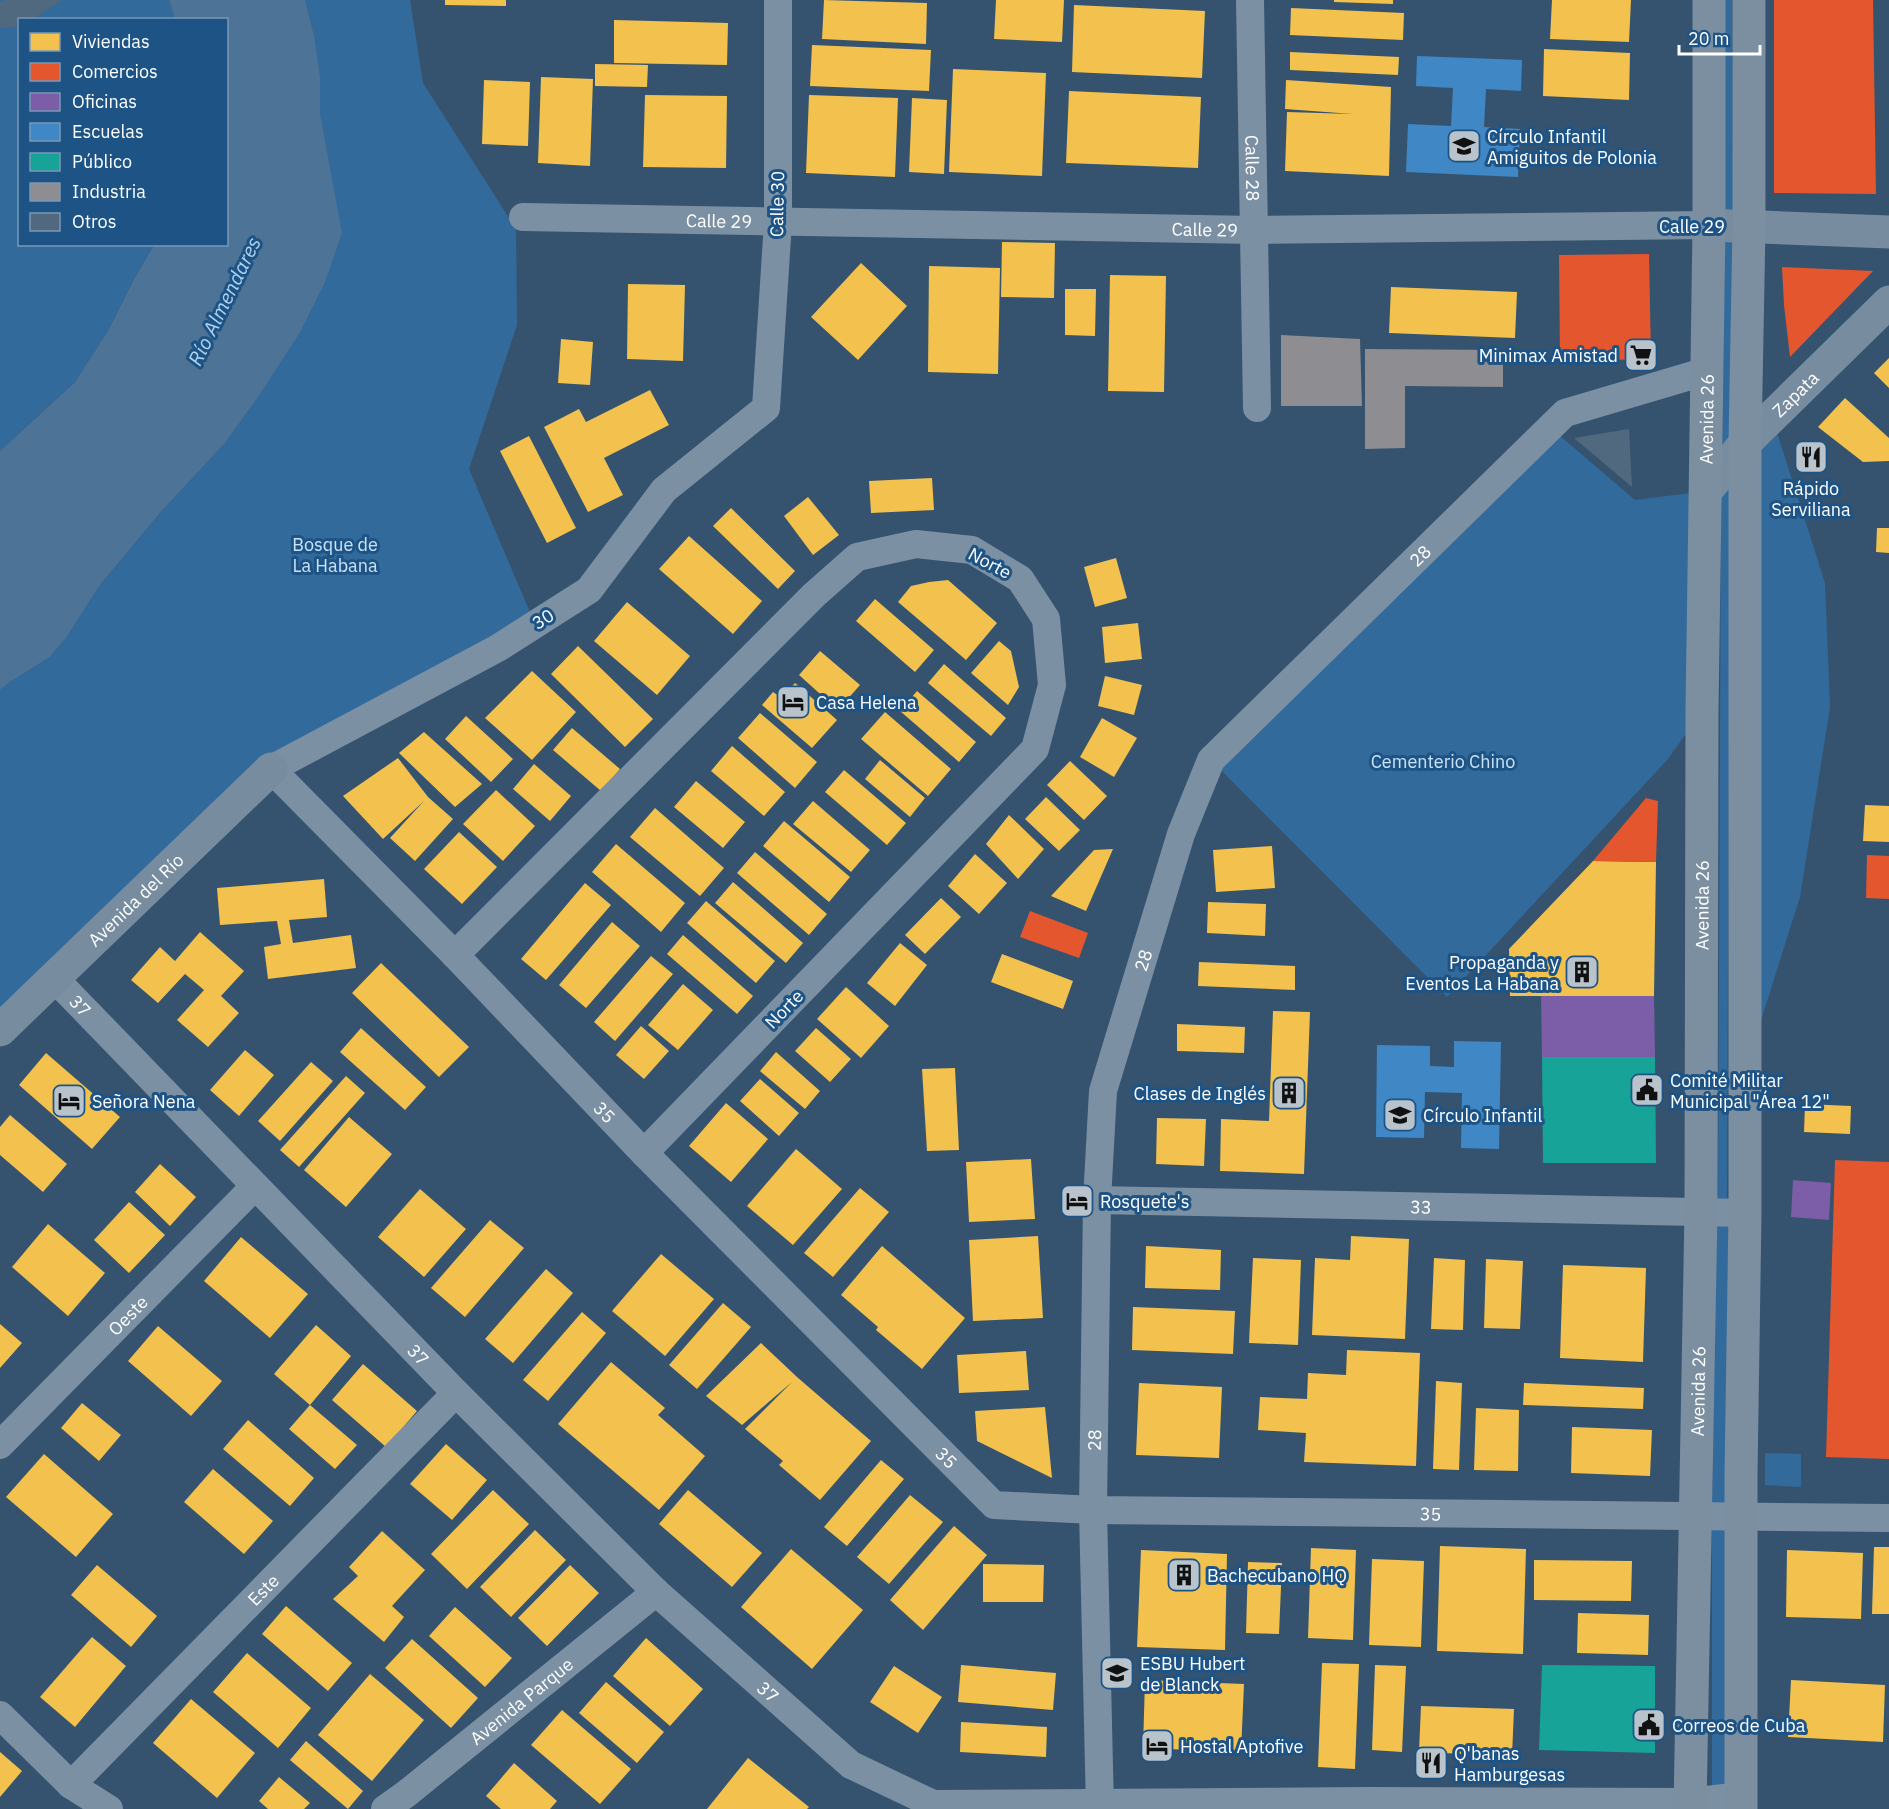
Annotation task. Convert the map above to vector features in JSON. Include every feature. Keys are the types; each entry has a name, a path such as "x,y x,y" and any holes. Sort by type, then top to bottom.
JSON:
{"main road":[{"name":"Avenida 26","path":"1690,1805 1701,1211 1702,711 1709,225 1709,0"},
{"path":"1741,1802 1740,1516 1745,1213 1745,443 1749,226 1749,0"},
{"name":"Calle 29","path":"1709,225 1889,232"},
{"name":"Zapata","path":"1706,491 1745,443 1889,302"},
{"name":"Avenida del Río","path":"0,1030 271,769"}],"street":[{"name":"Calle 30","path":"766,408 778,222 778,0"},
{"name":"Calle 28","path":"1250,0 1257,408"},
{"name":"Calle 29","path":"523,217 1255,230 1709,225"},
{"name":"28","path":"1100,1806 1093,1510 1097,1200 1103,1090 1181,834 1211,760 1565,413 1707,371"},
{"name":"30","path":"271,769 498,648 589,590 664,490 766,408"},
{"name":"Norte","path":"454,955 814,595 857,557 916,544 972,550 1020,579 1046,619 1052,685 1035,749 644,1153"},
{"name":"35","path":"271,769 644,1153 994,1505 1093,1510 1889,1518"},
{"name":"37","path":"54,978 254,1187 656,1592 851,1766 925,1806 1690,1805 1741,1802"},
{"name":"Oeste","path":"0,1445 254,1187"},
{"name":"33","path":"1097,1200 1745,1213"},
{"name":"Este","path":"71,1785 456,1393"},
{"name":"Avenida Parque","path":"385,1809 656,1592"},
{"path":"0,1715 71,1785 109,1809"}],"green space":[{"path":"0,0 169,0 175,18 18,18 18,246 153,246 109,329 75,382 0,451"},
{"name":"Bosque de La Habana","path":"305,0 410,0 423,83 516,229 517,325 469,469 535,624 271,769 0,1030 0,690 7,683 50,657 66,638 100,585 160,513 225,443 256,400 320,114 316,57"},
{"path":"1724,0 1732,0 1733,209 1725,209"},
{"path":"1725,241 1733,241 1730,437 1722,447"},
{"path":"1772,417 1825,583 1830,707 1800,897 1745,1071 1745,443"},
{"name":"Cementerio Chino","path":"1552,429 1635,500 1706,491 1702,711 1668,759 1447,997 1211,760"},
{"path":"1730,486 1727,1200 1718,1200 1721,497"},
{"path":"1716,1222 1729,1222 1725,1505 1712,1504"},
{"path":"1765,1453 1801,1454 1801,1487 1765,1485"},
{"path":"1712,1525 1725,1525 1725,1786 1712,1786"}],"water":[{"name":"Río Almendares","path":"169,0 305,0 314,36 320,77 320,114 342,233 325,282 299,334 225,443 160,513 100,585 66,638 50,657 0,690 0,451 75,382 109,329 153,246 228,246 228,18 175,18"}],"building: Viviendas":[{"path":"445,0 506,0 506,6 445,5"},
{"path":"824,0 927,3 926,44 822,39"},
{"path":"996,0 1064,0 1062,42 994,39"},
{"path":"1334,0 1393,0 1393,4 1334,2"},
{"path":"1552,0 1631,0 1629,42 1550,39"},
{"path":"1074,5 1205,11 1202,78 1072,72"},
{"path":"1291,8 1404,13 1403,40 1290,35"},
{"path":"614,20 728,23 727,65 614,63"},
{"path":"812,45 931,50 929,91 810,86"},
{"path":"1544,49 1630,53 1629,100 1543,96"},
{"path":"1290,52 1399,57 1398,75 1290,70"},
{"path":"595,64 648,65 647,87 595,86"},
{"path":"953,69 1046,73 1042,176 949,172"},
{"path":"541,77 593,79 590,166 538,163"},
{"path":"484,80 530,82 528,146 482,144"},
{"path":"1286,80 1391,87 1389,176 1285,171 1287,112 1353,114 1285,109"},
{"path":"1069,91 1201,97 1198,168 1066,163"},
{"path":"645,95 727,96 726,168 643,167"},
{"path":"809,95 898,98 895,177 806,173"},
{"path":"912,98 947,100 944,174 909,172"},
{"path":"1002,242 1055,243 1054,298 1001,297"},
{"path":"861,263 907,306 858,360 811,317"},
{"path":"929,266 1000,268 998,374 928,372"},
{"path":"1110,275 1166,276 1164,392 1108,391"},
{"path":"628,284 685,285 683,361 627,359"},
{"path":"1391,287 1517,292 1515,338 1389,333"},
{"path":"1065,289 1096,289 1095,336 1065,335"},
{"path":"561,339 593,342 590,385 558,383"},
{"path":"1889,358 1889,388 1874,373"},
{"path":"650,390 669,425 604,458 623,495 588,512 544,427 579,409 586,422"},
{"path":"1845,398 1889,438 1889,461 1863,462 1818,427"},
{"path":"529,436 576,528 547,543 500,451"},
{"path":"932,478 934,510 871,513 869,481"},
{"path":"808,497 839,535 813,555 784,516"},
{"path":"731,508 795,571 778,589 713,526"},
{"path":"1877,528 1889,528 1889,553 1876,552"},
{"path":"689,536 762,601 733,634 659,569"},
{"path":"1116,558 1127,598 1095,607 1084,567"},
{"path":"948,580 997,623 966,660 898,602 911,586"},
{"path":"875,599 934,650 915,672 856,621"},
{"path":"627,602 690,656 657,695 594,641"},
{"path":"1138,623 1142,659 1105,663 1102,627"},
{"path":"999,641 1011,651 1019,687 1008,705 971,673"},
{"path":"578,646 653,719 625,747 551,674"},
{"path":"820,651 860,685 838,710 799,675"},
{"path":"944,664 1006,718 991,736 928,683"},
{"path":"532,671 576,712 532,760 485,718"},
{"path":"1105,676 1142,685 1134,715 1098,706"},
{"path":"795,683 837,720 812,748 762,705 773,692 782,698"},
{"path":"917,691 976,742 959,762 900,711"},
{"path":"885,712 951,769 928,796 861,739"},
{"path":"760,713 817,762 795,788 738,738"},
{"path":"466,716 513,759 491,782 445,739"},
{"path":"1102,718 1137,738 1114,777 1080,757"},
{"path":"572,728 620,769 601,791 553,750"},
{"path":"424,732 482,784 455,807 399,753"},
{"path":"732,746 785,792 764,816 711,771"},
{"path":"398,758 428,797 453,819 415,861 390,838 424,801 383,839 343,796"},
{"path":"880,760 925,798 910,817 865,779"},
{"path":"1070,761 1107,796 1084,820 1047,785"},
{"path":"534,764 571,796 550,821 513,789"},
{"path":"844,770 906,823 887,845 825,792"},
{"path":"696,781 745,822 723,848 674,807"},
{"path":"496,790 535,826 503,861 463,824"},
{"path":"1046,797 1080,830 1059,851 1025,819"},
{"path":"813,801 870,850 851,872 793,824"},
{"path":"1865,805 1889,806 1889,842 1863,841"},
{"path":"655,808 724,868 700,896 630,837"},
{"path":"1009,815 1044,849 1018,879 986,844"},
{"path":"784,821 850,877 829,902 763,846"},
{"path":"459,832 497,867 462,904 424,869"},
{"path":"616,844 685,903 661,932 592,872"},
{"path":"1272,846 1275,888 1216,892 1213,850"},
{"path":"1113,849 1086,911 1051,896 1094,850"},
{"path":"755,852 827,914 809,935 737,873"},
{"path":"975,854 1007,883 979,914 948,886"},
{"name":"Propaganda y Eventos La Habana","path":"1593,861 1656,862 1654,996 1510,996 1509,949"},
{"path":"324,879 327,917 289,920 293,943 351,935 356,968 268,979 264,947 281,944 277,921 220,925 217,888"},
{"path":"733,882 803,943 786,963 715,903"},
{"path":"585,883 611,905 546,980 521,959"},
{"path":"941,898 961,917 925,954 905,935"},
{"path":"706,901 775,961 756,983 687,923"},
{"path":"1208,902 1266,904 1265,936 1207,933"},
{"path":"612,922 640,946 586,1008 559,985"},
{"path":"200,932 244,971 221,996 239,1013 208,1047 177,1020 204,990 185,974 158,1003 131,980 160,947 175,961"},
{"path":"683,935 753,996 737,1014 667,954"},
{"path":"900,943 927,965 895,1006 867,983"},
{"path":"1002,954 1073,981 1063,1009 991,982"},
{"path":"651,956 673,974 615,1041 594,1022"},
{"path":"1199,962 1295,966 1295,990 1198,986"},
{"path":"381,963 469,1047 439,1077 352,993"},
{"path":"683,984 713,1010 678,1050 648,1025"},
{"path":"846,987 889,1026 861,1058 817,1019"},
{"name":"Clases de Inglés","path":"1273,1011 1310,1012 1304,1174 1220,1171 1221,1119 1269,1121"},
{"path":"1177,1024 1245,1027 1244,1053 1177,1051"},
{"path":"641,1026 669,1051 644,1079 616,1055"},
{"path":"361,1028 426,1087 405,1110 340,1052"},
{"path":"816,1028 851,1059 830,1082 795,1051"},
{"path":"245,1050 274,1075 239,1116 210,1090"},
{"path":"776,1052 820,1091 805,1109 760,1071"},
{"name":"Señora Nena","path":"46,1053 120,1117 92,1149 19,1085"},
{"path":"311,1062 333,1081 280,1141 258,1121"},
{"path":"955,1068 959,1150 927,1151 922,1069"},
{"path":"346,1076 365,1093 299,1167 280,1150"},
{"path":"760,1079 799,1113 779,1136 740,1101"},
{"path":"726,1103 768,1139 731,1182 689,1146"},
{"path":"1805,1104 1851,1106 1850,1134 1804,1132"},
{"path":"10,1115 67,1164 43,1192 0,1155 0,1127"},
{"path":"349,1117 392,1154 346,1207 304,1170"},
{"path":"1157,1118 1206,1119 1204,1166 1156,1164"},
{"path":"796,1149 842,1189 793,1245 747,1206"},
{"path":"1031,1159 1035,1219 969,1222 966,1162"},
{"path":"160,1164 196,1197 170,1226 135,1192"},
{"path":"860,1188 889,1212 833,1277 804,1253"},
{"path":"420,1189 466,1229 424,1277 378,1237"},
{"path":"129,1202 165,1235 129,1273 94,1240"},
{"path":"490,1220 524,1248 465,1317 431,1288"},
{"path":"48,1224 105,1273 68,1316 12,1267"},
{"path":"1038,1236 1043,1318 973,1321 969,1240"},
{"path":"1351,1236 1409,1239 1405,1339 1312,1335 1315,1258 1350,1260"},
{"path":"241,1237 308,1294 270,1338 204,1281"},
{"path":"882,1246 965,1318 922,1369 876,1330 878,1327 841,1295"},
{"path":"1146,1246 1221,1250 1220,1290 1145,1288"},
{"path":"661,1254 714,1299 665,1356 612,1311"},
{"path":"1253,1258 1301,1260 1298,1345 1249,1343"},
{"path":"1434,1258 1465,1260 1463,1330 1431,1329"},
{"path":"1486,1259 1523,1261 1520,1329 1484,1328"},
{"path":"1563,1265 1646,1268 1643,1362 1560,1358"},
{"path":"546,1269 573,1293 513,1363 485,1339"},
{"path":"723,1303 751,1327 697,1389 669,1365"},
{"path":"1133,1307 1235,1311 1233,1354 1132,1350"},
{"path":"582,1312 606,1333 548,1401 523,1380"},
{"path":"0,1324 22,1343 0,1368"},
{"path":"316,1325 351,1356 310,1405 274,1374"},
{"path":"158,1326 222,1381 191,1416 128,1361"},
{"path":"761,1343 871,1441 820,1500 779,1465 783,1461 745,1429 792,1382 742,1425 706,1396"},
{"path":"1347,1350 1420,1353 1416,1466 1304,1462 1306,1433 1258,1430 1260,1397 1307,1399 1308,1373 1346,1375"},
{"path":"1026,1351 1029,1390 959,1393 957,1355"},
{"path":"611,1362 665,1408 658,1415 705,1456 659,1510 558,1424"},
{"path":"363,1364 417,1411 386,1447 332,1400"},
{"path":"1436,1381 1462,1383 1459,1470 1433,1469"},
{"path":"1139,1383 1222,1387 1219,1458 1136,1455"},
{"path":"1524,1383 1644,1388 1643,1409 1523,1405"},
{"path":"82,1403 121,1435 99,1461 61,1428"},
{"path":"310,1405 357,1445 335,1469 289,1429"},
{"path":"1045,1407 1052,1478 977,1441 975,1411"},
{"path":"1476,1408 1519,1410 1518,1471 1474,1470"},
{"path":"248,1420 314,1478 290,1506 223,1449"},
{"path":"1572,1427 1652,1430 1650,1476 1571,1473"},
{"path":"446,1444 487,1480 452,1520 410,1484"},
{"path":"44,1454 113,1514 76,1557 6,1497"},
{"path":"881,1460 904,1479 847,1546 824,1527"},
{"path":"213,1469 273,1521 244,1554 184,1502"},
{"path":"493,1490 529,1524 467,1589 431,1554"},
{"path":"688,1490 762,1553 732,1587 659,1524"},
{"path":"910,1495 943,1522 889,1584 857,1557"},
{"path":"954,1526 987,1555 923,1630 890,1600"},
{"path":"535,1530 566,1560 511,1617 480,1587"},
{"path":"382,1531 425,1570 392,1606 404,1617 384,1642 333,1599 358,1576 349,1567"},
{"path":"1440,1546 1526,1549 1523,1654 1437,1651"},
{"path":"1874,1547 1889,1547 1889,1614 1872,1614"},
{"path":"1311,1548 1356,1550 1353,1640 1308,1638"},
{"path":"791,1549 863,1610 812,1669 741,1607"},
{"path":"1141,1550 1227,1554 1225,1650 1137,1647"},
{"path":"1787,1550 1863,1553 1861,1619 1786,1617"},
{"path":"1372,1559 1424,1561 1421,1647 1369,1645"},
{"path":"1534,1560 1632,1561 1631,1601 1534,1600"},
{"path":"1248,1562 1282,1563 1279,1634 1246,1633"},
{"path":"983,1564 1044,1565 1043,1602 983,1602"},
{"path":"97,1565 157,1616 131,1647 71,1595"},
{"path":"570,1565 599,1593 547,1646 518,1618"},
{"path":"286,1606 352,1663 328,1691 262,1634"},
{"path":"455,1607 512,1658 485,1687 429,1636"},
{"path":"1578,1613 1649,1615 1648,1655 1577,1653"},
{"path":"92,1637 126,1666 75,1727 40,1697"},
{"path":"646,1638 703,1689 670,1726 613,1676"},
{"path":"412,1639 478,1698 451,1728 385,1668"},
{"path":"247,1653 311,1708 278,1748 213,1692"},
{"path":"1322,1663 1359,1664 1355,1769 1318,1767"},
{"path":"961,1665 1056,1673 1053,1710 958,1702"},
{"path":"1375,1665 1406,1666 1402,1752 1372,1750"},
{"path":"894,1666 942,1697 918,1733 870,1702"},
{"path":"370,1674 424,1720 372,1781 318,1735"},
{"path":"1145,1680 1244,1684 1241,1752 1143,1748"},
{"path":"1791,1680 1885,1685 1883,1742 1788,1737"},
{"path":"606,1682 664,1732 637,1763 579,1713"},
{"path":"191,1699 255,1753 217,1798 153,1743"},
{"path":"1421,1706 1514,1709 1512,1756 1419,1752"},
{"path":"562,1710 631,1769 600,1804 531,1745"},
{"path":"961,1722 1047,1727 1046,1757 960,1752"},
{"path":"306,1741 363,1791 348,1809 290,1760"},
{"path":"0,1752 22,1771 0,1797"},
{"path":"748,1758 809,1807 807,1809 707,1809"},
{"path":"514,1763 557,1801 550,1809 501,1809 486,1796"},
{"path":"279,1777 310,1803 304,1809 268,1809 259,1801"}],"building: Comercios":[{"path":"1774,0 1873,0 1876,194 1774,193"},
{"path":"1649,254 1651,359 1560,361 1559,255"},
{"path":"1782,267 1873,271 1790,357"},
{"path":"1646,798 1658,801 1656,862 1593,861"},
{"path":"1867,855 1889,856 1889,899 1866,898"},
{"path":"1030,911 1088,933 1079,958 1020,937"},
{"path":"1835,1160 1889,1162 1889,1459 1826,1457"}],"building: Oficinas":[{"path":"1541,996 1654,996 1655,1057 1542,1057"},
{"path":"1793,1180 1831,1183 1829,1220 1791,1217"}],"building: Escuelas":[{"path":"1417,56 1522,60 1521,91 1486,89 1484,127 1520,129 1518,177 1406,172 1408,124 1451,126 1453,88 1416,86"},
{"name":"Círculo Infantil","path":"1454,1041 1501,1042 1499,1149 1461,1148 1462,1093 1425,1092 1424,1138 1376,1137 1377,1045 1430,1046 1430,1066 1454,1067"}],"building: Público":[{"path":"1542,1057 1655,1057 1656,1163 1543,1163"},
{"path":"1542,1665 1655,1666 1655,1753 1539,1750"}],"building: Industria":[{"path":"1281,335 1360,339 1362,406 1281,406"},
{"path":"1365,349 1503,350 1503,387 1405,386 1405,448 1365,449"}],"building: Otros":[{"path":"5,0 62,0 34,18 18,18 18,26 0,28 0,2"},
{"path":"1629,429 1632,487 1574,438"}],"place":[{"name":"Círculo Infantil Amiguitos de Polonia","path":"1464,146"},
{"name":"Minimax Amistad","path":"1641,355"},
{"name":"Rápido Serviliana","path":"1811,457"},
{"name":"Casa Helena","path":"793,702"},
{"name":"Propaganda y Eventos La Habana","path":"1582,972"},
{"name":"Comité Militar Municipal \"Área 12\"","path":"1647,1090"},
{"name":"Clases de Inglés","path":"1289,1093"},
{"name":"Señora Nena","path":"69,1101"},
{"name":"Círculo Infantil","path":"1400,1115"},
{"name":"Rosquete's","path":"1077,1201"},
{"name":"Bachecubano HQ","path":"1184,1575"},
{"name":"ESBU Hubert de Blanck","path":"1117,1673"},
{"name":"Correos de Cuba","path":"1649,1725"},
{"name":"Hostal Aptofive","path":"1157,1746"},
{"name":"Q'banas Hamburgesas","path":"1431,1763"}]}
